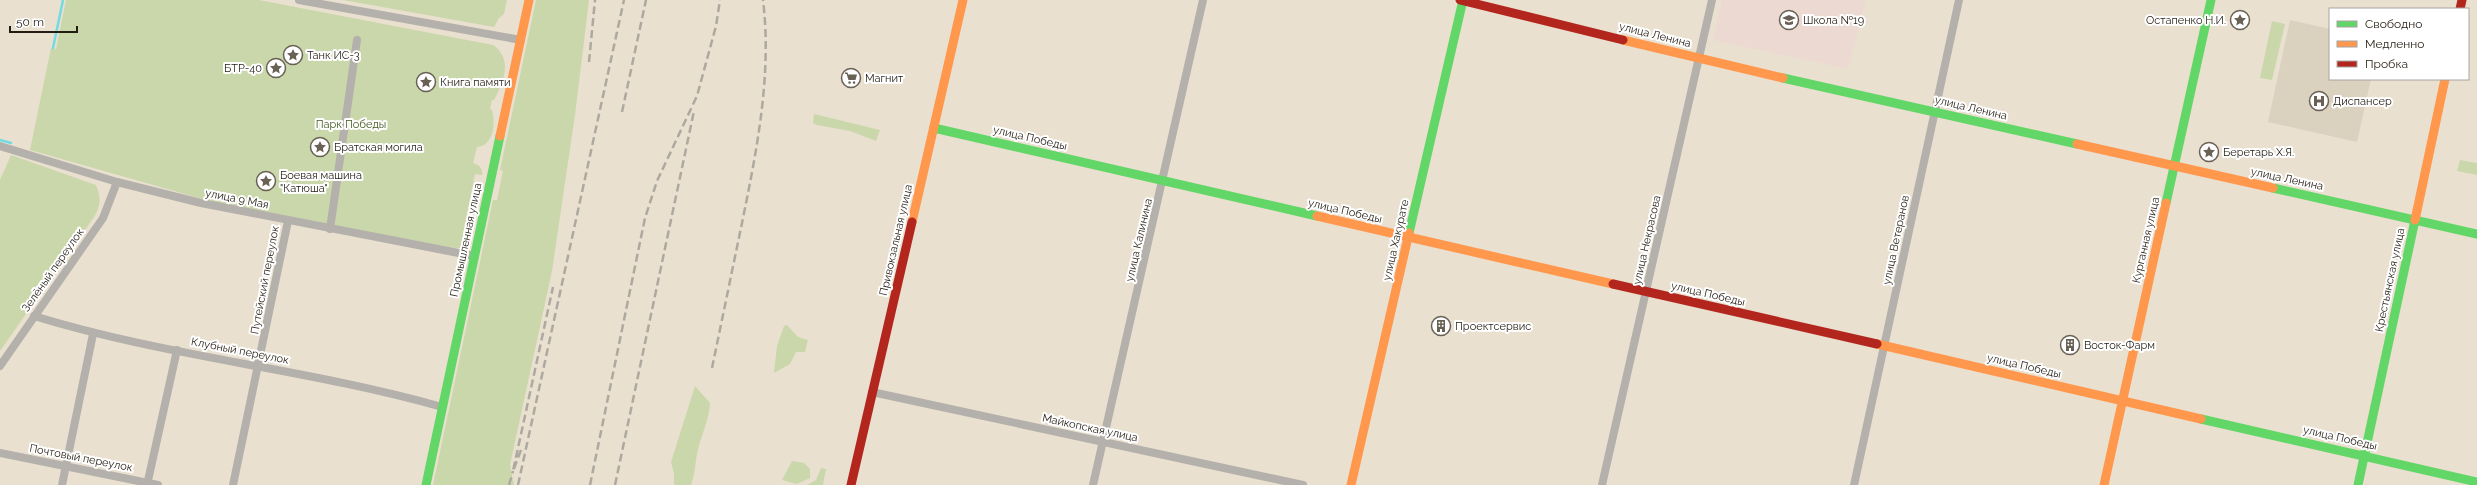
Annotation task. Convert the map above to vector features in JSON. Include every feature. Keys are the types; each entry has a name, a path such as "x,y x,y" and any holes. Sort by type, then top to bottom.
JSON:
{"street":[{"path":"299,0 520,40"},
{"name":"Промышленная улица","path":"426,485 529,0"},
{"name":"Привокзальная улица","path":"851,485 963,0"},
{"name":"улица Калинина","path":"1093,485 1164,182 1203,0"},
{"name":"улица Ленина","path":"1462,0 1700,59 2174,167 2477,234"},
{"name":"улица Хакурате","path":"1351,485 1409,237 1462,0"},
{"name":"улица Некрасова","path":"1602,485 1700,59 1712,0"},
{"name":"улица Ветеранов","path":"1854,485 1936,112 1959,0"},
{"name":"Курганная улица","path":"2104,485 2211,0"},
{"path":"330,229 357,40"},
{"name":"Крестьянская улица","path":"2358,485 2445,80"},
{"name":"улица Победы","path":"934,128 1164,182 2477,482"},
{"name":"улица 9 Мая","path":"0,146 117,182 201,203 474,256"},
{"name":"Зелёный переулок","path":"0,366 103,218 117,182"},
{"name":"Путейский переулок","path":"233,485 288,221"},
{"name":"Клубный переулок","path":"34,316 93,334 259,365 442,407"},
{"path":"62,485 93,334"},
{"path":"147,484 177,350"},
{"name":"Майкопская улица","path":"872,392 1303,485"},
{"name":"Почтовый переулок","path":"0,453 147,484 158,485"}],"shaded area":[{"name":"Школа №19","path":"1722,0 1866,0 1848,69 1713,40"},
{"name":"Диспансер","path":"2290,20 2329,29 2329,80 2371,80 2357,142 2268,122"}],"green space":[{"name":"Парк Победы","path":"66,0 259,0 493,45 503,57 505,71 501,85 494,100 492,100 490,109 492,110 494,122 490,139 487,143 477,147 473,163 480,167 482,170 482,175 475,174 463,233 470,235 467,243 463,247 454,248 227,206 30,150 51,48 56,49"},
{"path":"343,0 507,0 504,14 499,18 494,27"},
{"path":"536,0 589,0 575,115 552,271 510,465 514,485 433,485 493,200 497,200 503,171 500,170"},
{"path":"2272,21 2285,24 2272,80 2260,78"},
{"path":"814,114 880,130 876,141 850,131 817,125 813,123"},
{"path":"11,155 96,185 100,201 94,217 0,351 0,180"},
{"path":"2460,160 2477,163 2477,175 2457,171"},
{"path":"787,325 798,337 808,340 805,352 796,352 790,364 774,373 777,346 784,326"},
{"path":"695,386 710,403 708,417 698,448 691,485 674,485 674,474 671,462"},
{"path":"792,461 804,463 810,469 810,478 797,484 782,480"},
{"path":"821,468 826,469 823,485 807,485 816,480"}],"waterway":[{"path":"53,48 63,0"},
{"path":"0,140 11,143"}],"railway":[{"path":"589,62 595,0"},
{"path":"518,485 624,0"},
{"path":"622,112 646,0"},
{"path":"590,485 645,218 657,181 697,96 716,26 720,0"},
{"path":"712,368 748,195 762,112 766,56 763,0"},
{"path":"615,485 694,111"},
{"path":"521,450 513,471 553,287"},
{"path":"509,485 513,471"}],"traffic: fast":[{"path":"1409,233 1463,0"},
{"path":"2166,203 2211,0"},
{"path":"1783,78 2077,144"},
{"path":"934,128 1317,216"},
{"path":"426,485 500,136"},
{"path":"2273,188 2477,234"},
{"path":"2358,485 2415,220"},
{"path":"2201,419 2477,482"}],"traffic: slow":[{"path":"500,136 529,0"},
{"path":"912,222 963,0"},
{"path":"1623,40 1783,78"},
{"path":"2415,220 2445,80"},
{"path":"2077,144 2273,188"},
{"path":"2104,485 2166,203"},
{"path":"1317,216 1613,284"},
{"path":"1351,485 1409,233"},
{"path":"1877,344 2201,419"}],"traffic: jam":[{"path":"1460,0 1623,40"},
{"path":"2460,8 2462,0"},
{"path":"851,485 912,222"},
{"path":"1613,284 1877,344"}],"place":[{"name":"Школа №19","path":"1789,20"},
{"name":"Остапенко Н.И.","path":"2240,20"},
{"name":"Танк ИС-3","path":"293,55"},
{"name":"БТР-40","path":"276,68"},
{"name":"Магнит","path":"851,78"},
{"name":"Книга памяти","path":"426,82"},
{"name":"Диспансер","path":"2319,101"},
{"name":"Братская могила","path":"320,147"},
{"name":"Беретарь Х.Я.","path":"2209,152"},
{"name":"Боевая машина \"Катюша\"","path":"266,181"},
{"name":"Проектсервис","path":"1441,326"},
{"name":"Восток-Фарм","path":"2070,345"}]}
